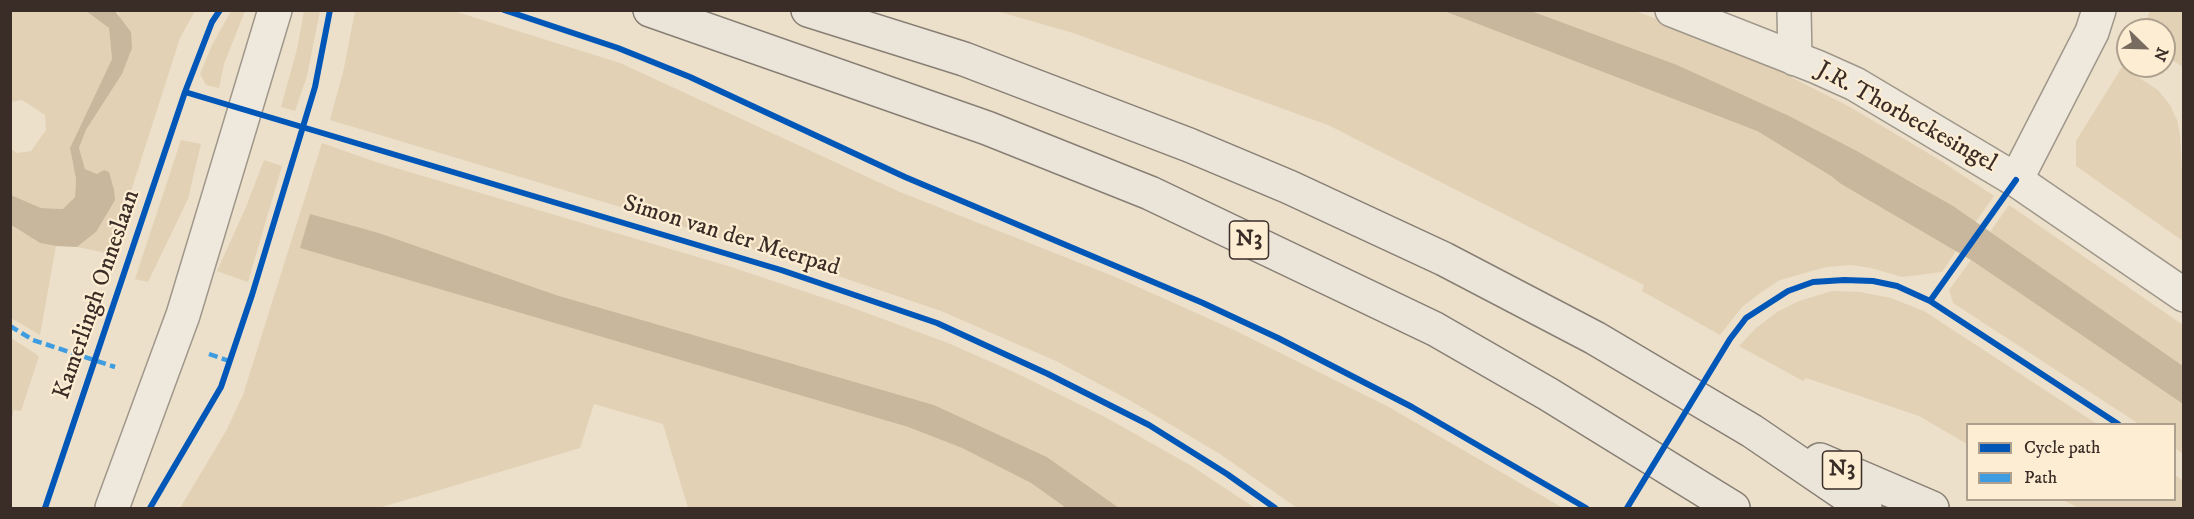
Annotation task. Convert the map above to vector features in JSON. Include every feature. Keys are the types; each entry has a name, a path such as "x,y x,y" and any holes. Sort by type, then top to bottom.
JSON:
{"main road":[{"name":"N3","path":"650,10 987,128 1160,198 1435,329 1548,394 1733,508"},
{"name":"N3","path":"808,10 964,59 1190,145 1289,187 1444,259 1595,338 1752,431 1865,508"},
{"name":"N3","path":"1752,431 1932,508"}],"street":[{"path":"112,508 183,315 275,10"},
{"name":"J.R. Thorbeckesingel","path":"1672,10 1855,84 2016,180 2184,295"},
{"path":"1794,10 1795,59"},
{"path":"2016,180 2092,32 2099,10"}],"shaded area":[{"path":"10,11 86,11 109,28 112,59 70,148 76,179 75,197 64,209 41,208 11,195 11,149 17,153 31,151 46,130 45,115 22,100 11,102"},
{"path":"86,11 115,11 131,32 132,48 122,74 86,130 79,148 85,169 97,174 104,170 109,172 115,200 96,232 77,247 56,246 40,243 11,225 11,195 41,208 63,209 75,197 76,179 70,148 112,59 109,28"},
{"path":"115,11 195,11 180,38 111,254 77,247 96,232 97,174 85,169 79,148 86,130 122,74 119,13"},
{"path":"231,11 245,11 224,64 219,88 206,85 200,74 212,45"},
{"path":"304,11 320,11 307,76 295,111 281,107 297,49"},
{"path":"355,11 454,11 620,63 900,192 1118,278 1232,329 1387,406 1563,508 1297,508 1220,454 1131,401 1056,361 941,311 627,209 330,120 344,68"},
{"path":"996,11 1444,11 1757,131 1841,184 1956,251 1942,272 1902,277 1851,265 1826,267 1780,280 1742,307 1720,335 1642,291 1644,285 1328,125 1070,32"},
{"path":"1444,11 1531,11 1677,65 1789,116 1855,150 1953,206 2183,366 2183,404 1971,260 1841,184 1757,131"},
{"path":"1531,11 1635,11 1660,20 1775,69 1850,107 1938,159 1994,196 1975,223 1919,186 1818,131"},
{"path":"2150,11 2183,11 2183,67 2176,63 2176,18 2147,18"},
{"path":"2116,77 2139,78 2158,90 2170,105 2177,120 2180,135 2183,241 2076,166 2076,141"},
{"path":"181,140 201,144 188,199 148,282 135,279"},
{"path":"322,143 379,163 728,266 845,305 948,343 1016,373 1105,417 1190,465 1255,508 1119,508 1047,457 934,405 556,295 379,233 311,215 301,248 908,427 962,448 1031,483 1066,508 688,508 663,424 594,404 580,448 379,508 180,508 226,431 243,395"},
{"path":"264,160 282,166 248,282 217,271"},
{"path":"2009,205 2183,325 2183,366 1990,232"},
{"path":"310,214 379,233 556,295 934,405 1047,457 1119,508 1066,508 1031,483 962,448 908,427 300,248"},
{"path":"10,225 40,243 56,246 40,335 11,318"},
{"path":"1971,260 2183,404 2183,454 2176,449 2176,423 2137,423 1953,303 1949,290"},
{"path":"1832,291 1860,292 1891,298 1924,311 2095,423 1966,423 1966,443 1919,416 1806,378 1803,381 1739,346 1756,328 1777,312 1799,301"},
{"path":"11,338 39,356 21,411 14,410 11,422"},
{"path":"2176,476 2183,481 2183,508 2078,508 2065,501 2176,501"}],"marked path":[{"path":"10,326 33,340 115,367"},
{"path":"209,354 229,361"}],"cycle path":[{"name":"Kamerlingh Onneslaan","path":"45,508 185,92 212,22 220,10"},
{"path":"150,508 221,387 252,295 315,87 330,10"},
{"path":"504,10 618,48 690,77 905,177 1203,303 1278,338 1412,407 1586,508"},
{"name":"Simon van der Meerpad","path":"185,92 781,270 937,323 1048,374 1149,425 1227,474 1275,508"},
{"path":"1930,301 2016,180"},
{"path":"1627,508 1730,339 1746,318 1788,291 1813,282 1873,281 1897,286 1930,301 2116,423"}]}
